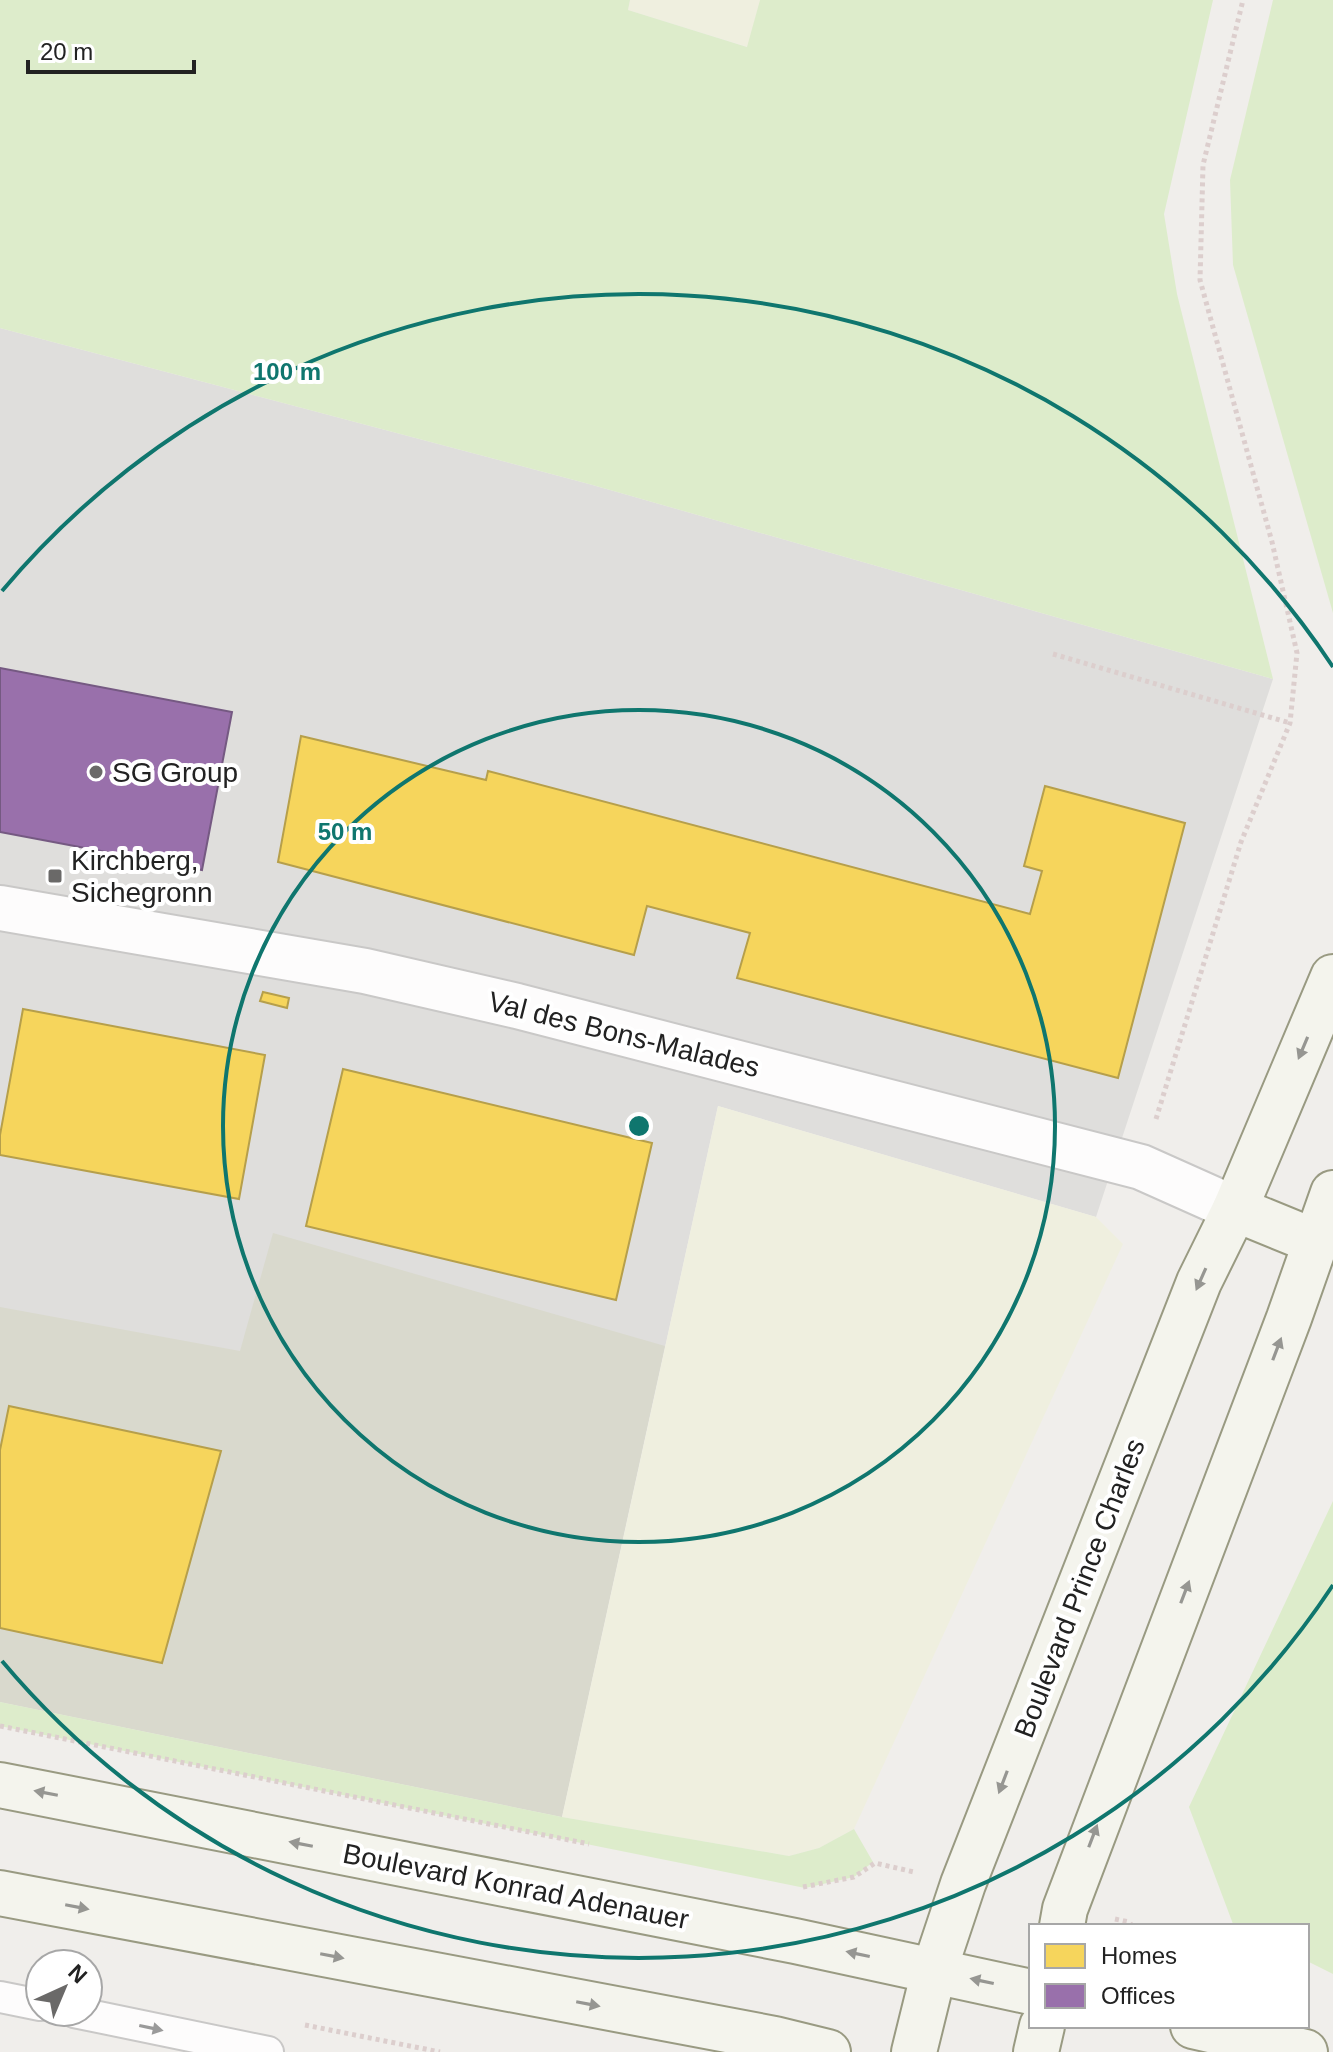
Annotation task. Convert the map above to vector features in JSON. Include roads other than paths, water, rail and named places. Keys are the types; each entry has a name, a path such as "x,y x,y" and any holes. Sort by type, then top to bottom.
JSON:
{"main road":[{"name":"Boulevard Prince Charles","path":"914,2052 934,1971 963,1884 1199,1282 1235,1209 1333,977"},
{"path":"1062,1924 1065,1909 1333,1193"},
{"path":"1235,1209 1316,1242"},
{"name":"Boulevard Konrad Adenauer","path":"0,1785 795,1941 1029,1992"},
{"path":"0,1893 775,2039 828,2052"},
{"path":"1036,2052 1042,2028"},
{"path":"1202,2028 1305,2052"}],"street":[{"name":"Val des Bons-Malades","path":"0,908 365,971 487,999 1141,1167 1235,1209"}],"lane":[{"path":"0,1997 24,2002"},
{"path":"104,2018 268,2052"}],"place":[{"name":"SG Group","path":"96,772"},
{"name":"Kirchberg, Sichegronn","path":"55,876"}]}
